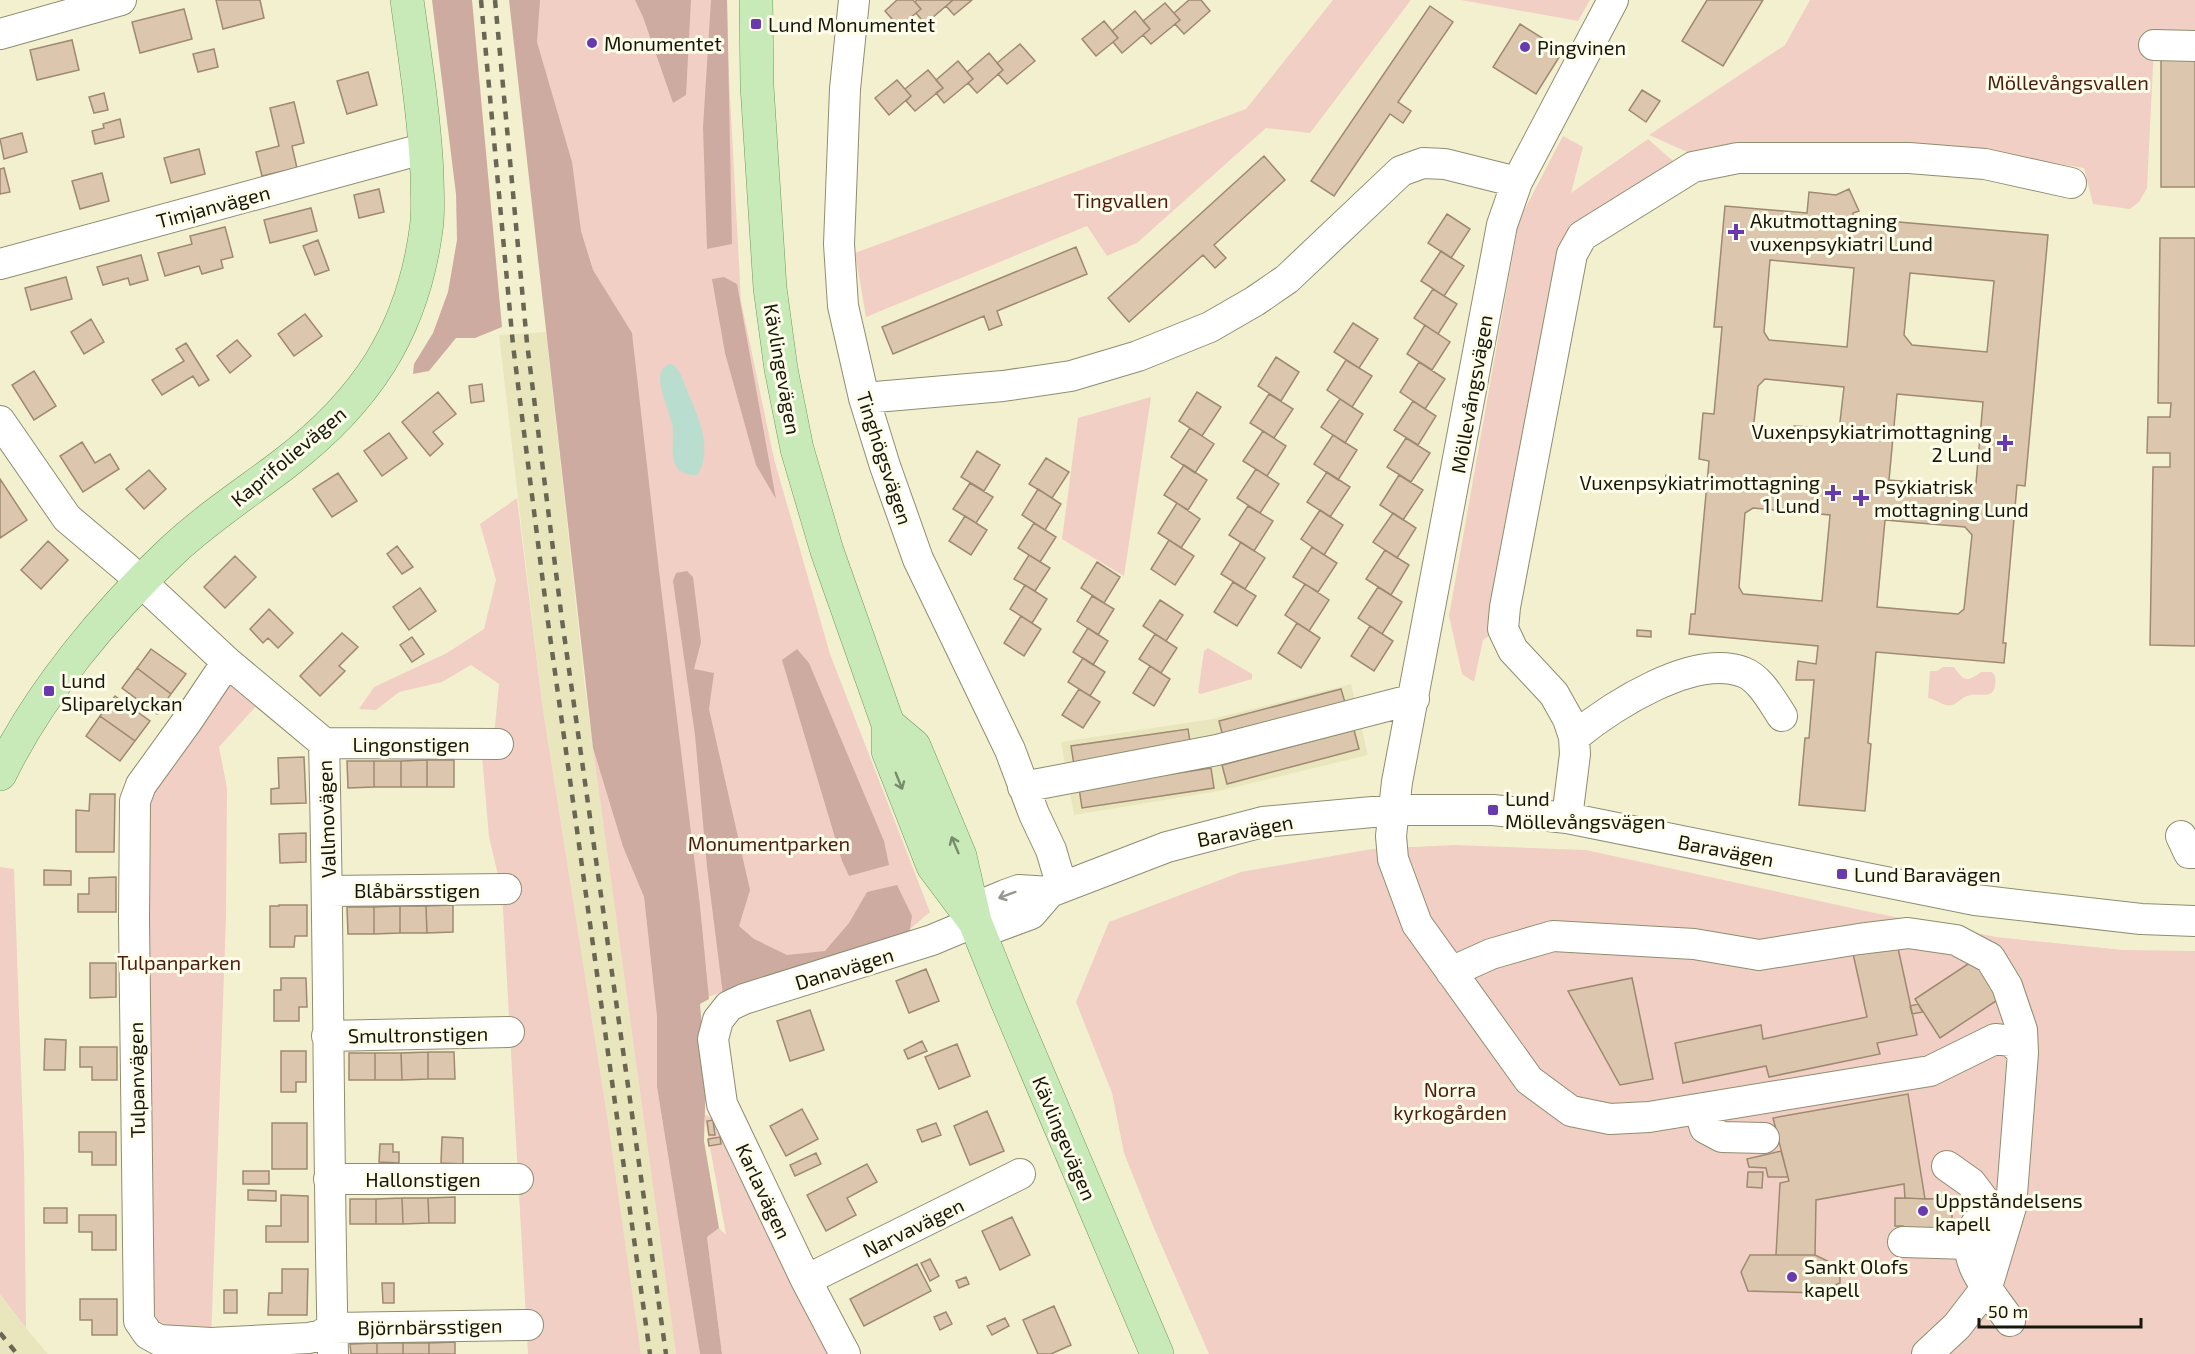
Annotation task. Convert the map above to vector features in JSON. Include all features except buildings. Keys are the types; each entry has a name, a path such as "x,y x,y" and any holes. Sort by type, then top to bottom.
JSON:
{"main road":[{"name":"Kaprifolievägen","path":"4,754 82,647 141,582 173,549 285,464 323,431 352,403 382,363 407,307 427,229 426,148 407,0"},
{"name":"Kävlingevägen","path":"756,0 757,86 768,264 781,369 797,449 827,551 888,724 914,746 960,856 975,922 1157,1354"}],"street":[{"path":"0,34 121,0"},
{"name":"Tinghögsvägen","path":"854,0 845,89 839,244 843,306 864,398 918,559 1010,750 1023,787 1051,850 1056,889"},
{"name":"Möllevångsvägen","path":"1612,0 1518,182 1502,225 1397,782 1391,836 1393,859 1417,924 1529,1080 1571,1111 1610,1119 1649,1117 1930,1071 1995,1039 2011,1041 2023,1053"},
{"path":"2154,45 2195,46"},
{"name":"Timjanvägen","path":"0,264 426,148"},
{"path":"1567,818 1575,754 1574,737 1568,719 1554,694 1513,650 1503,629 1505,607 1572,254 1582,236 1694,166 1738,158 1837,156 1909,158 1974,163 2071,183"},
{"path":"864,398 1003,386 1071,376 1138,356 1210,327 1287,279 1401,171 1423,163 1463,167 1518,182"},
{"name":"Vallmovägen","path":"0,421 67,518 141,582 227,662 324,743 333,1341"},
{"name":"Tulpanvägen","path":"227,662 141,784 135,801 134,919 140,1321 148,1334 159,1341 211,1343 309,1338 321,1335 333,1341"},
{"path":"1574,737 1602,715 1655,685 1701,669 1719,668 1744,672 1760,685 1782,716"},
{"path":"1023,787 1217,750 1414,699"},
{"name":"Lingonstigen","path":"324,743 498,744"},
{"name":"Baravägen","path":"975,922 996,927 1031,914 1056,889 1167,847 1263,822 1394,810 1493,810 1567,818 1974,900 2141,919 2195,921"},
{"name":"Blåbärsstigen","path":"328,891 506,889"},
{"name":"Danavägen","path":"718,1020 729,1006 744,999 932,940 975,922"},
{"path":"1451,972 1491,954 1553,936 1694,945 1759,955 1908,933 1956,940 1990,958 2007,986 2022,1030 2023,1053 2011,1207 1987,1287 1958,1326 1927,1354"},
{"name":"Karlavägen","path":"718,1020 713,1039 722,1104 806,1280 845,1354"},
{"name":"Smultronstigen","path":"327,1036 509,1032"},
{"path":"1699,1109 1706,1128 1722,1137 1764,1138"},
{"path":"1947,1166 1971,1183 1989,1207 2008,1217"},
{"name":"Narvavägen","path":"806,1280 1020,1174"},
{"name":"Hallonstigen","path":"329,1179 518,1179"},
{"path":"2008,1217 1976,1224 1970,1234 1969,1244 1975,1270 2010,1321"},
{"path":"1903,1242 1969,1244"},
{"name":"Björnbärsstigen","path":"333,1341 528,1325"}],"shaded area":[{"path":"432,0 472,0 502,327 475,338 456,338 429,371 413,374 414,364 433,333 448,292 457,240 456,194"},
{"path":"509,0 540,0 537,42 572,162 581,231 593,270 632,333 709,999 700,1004 706,1074 704,1141 719,1228 707,1237 722,1354 700,1354 657,1087 657,1017 644,897 623,847 593,748"},
{"path":"635,0 691,0 686,95 673,103 643,17"},
{"path":"711,0 727,0 732,244 707,249 703,127"},
{"path":"724,277 737,284 776,499 756,465 725,353 712,279"},
{"path":"546,332 585,687 676,1354 641,1354 607,1115 542,703 499,335"},
{"path":"671,364 681,375 701,425 704,439 703,464 697,475 686,474 679,470 673,457 672,424 660,381 664,367"},
{"path":"687,571 693,577 701,642 694,669 714,673 709,709 750,890 739,926 754,939 787,955 825,951 849,923 867,892 897,885 912,916 909,936 723,995 707,867 695,735 673,581 676,573"},
{"path":"797,649 809,663 884,841 889,865 849,876 842,861 782,660"},
{"path":"1351,684 1368,755 1219,791 1074,815 1061,742 1212,719"},
{"path":"0,1294 26,1328 48,1354 0,1354"}],"green space":[{"name":"Monumentparken","path":"518,0 727,0 741,301 774,459 830,654 930,912 909,930 669,1010"},
{"name":"Tingvallen","path":"1333,0 1411,0 1310,133 1266,128 1137,243 1107,256 1087,226 866,317 855,253 1246,109"},
{"path":"1461,0 1590,0 1578,21"},
{"name":"Möllevångsvallen","path":"1810,0 2195,0 2195,46 2154,46 2147,188 2139,202 2130,209 2093,204 2084,168 2034,160 1825,143 1713,146 1694,155 1649,135 1785,45"},
{"path":"1563,136 1583,147 1571,193 1648,139 1674,162 1572,225 1496,631 1483,640 1474,682 1462,674 1449,616 1519,220"},
{"path":"1151,397 1124,576 1062,539 1078,418"},
{"path":"517,498 542,703 607,1115 641,1354 528,1354 502,892 489,837 482,755 495,726 499,684 471,665 442,682 399,692 376,710 359,709 374,687 447,653 484,629 496,580 480,524"},
{"path":"1208,648 1252,674 1252,679 1198,693 1204,651"},
{"name":"Tulpanparken","path":"227,662 267,694 219,747 227,788 226,916 211,1343 148,1334 134,817"},
{"path":"1943,667 1954,667 1966,679 1981,672 1992,672 1995,676 1994,690 1987,695 1967,696 1949,705 1928,698 1930,671 1937,671"},
{"path":"593,748 623,847 644,897 657,1017 657,1087 700,1354 676,1354"},
{"name":"Norra kyrkogården","path":"1455,845 1586,850 1996,937 2123,950 2195,951 2195,1354 1209,1354 1124,1153 1112,1093 1076,1002 1109,922 1241,872 1372,849"},
{"path":"0,867 14,869 24,1156 26,1328 0,1294"},
{"path":"704,1114 714,1119 733,1165 831,1354 722,1354 707,1237 719,1228 726,1235"}],"railway":[{"path":"481,0 513,345 548,622 650,1354"},
{"path":"495,0 527,343 562,620 666,1354"},
{"path":"0,1333 17,1354"}],"place":[{"name":"Lund Monumentet","path":"756,24"},
{"name":"Monumentet","path":"592,43"},
{"name":"Pingvinen","path":"1525,47"},
{"name":"Akutmottagning vuxenpsykiatri Lund","path":"1736,232"},
{"name":"Vuxenpsykiatrimottagning 2 Lund","path":"2005,443"},
{"name":"Vuxenpsykiatrimottagning 1 Lund","path":"1833,493"},
{"name":"Psykiatrisk mottagning Lund","path":"1861,498"},
{"name":"Lund Sliparelyckan","path":"49,691"},
{"name":"Lund Möllevångsvägen","path":"1493,810"},
{"name":"Lund Baravägen","path":"1842,874"},
{"name":"Uppståndelsens kapell","path":"1923,1211"},
{"name":"Sankt Olofs kapell","path":"1792,1277"}]}
